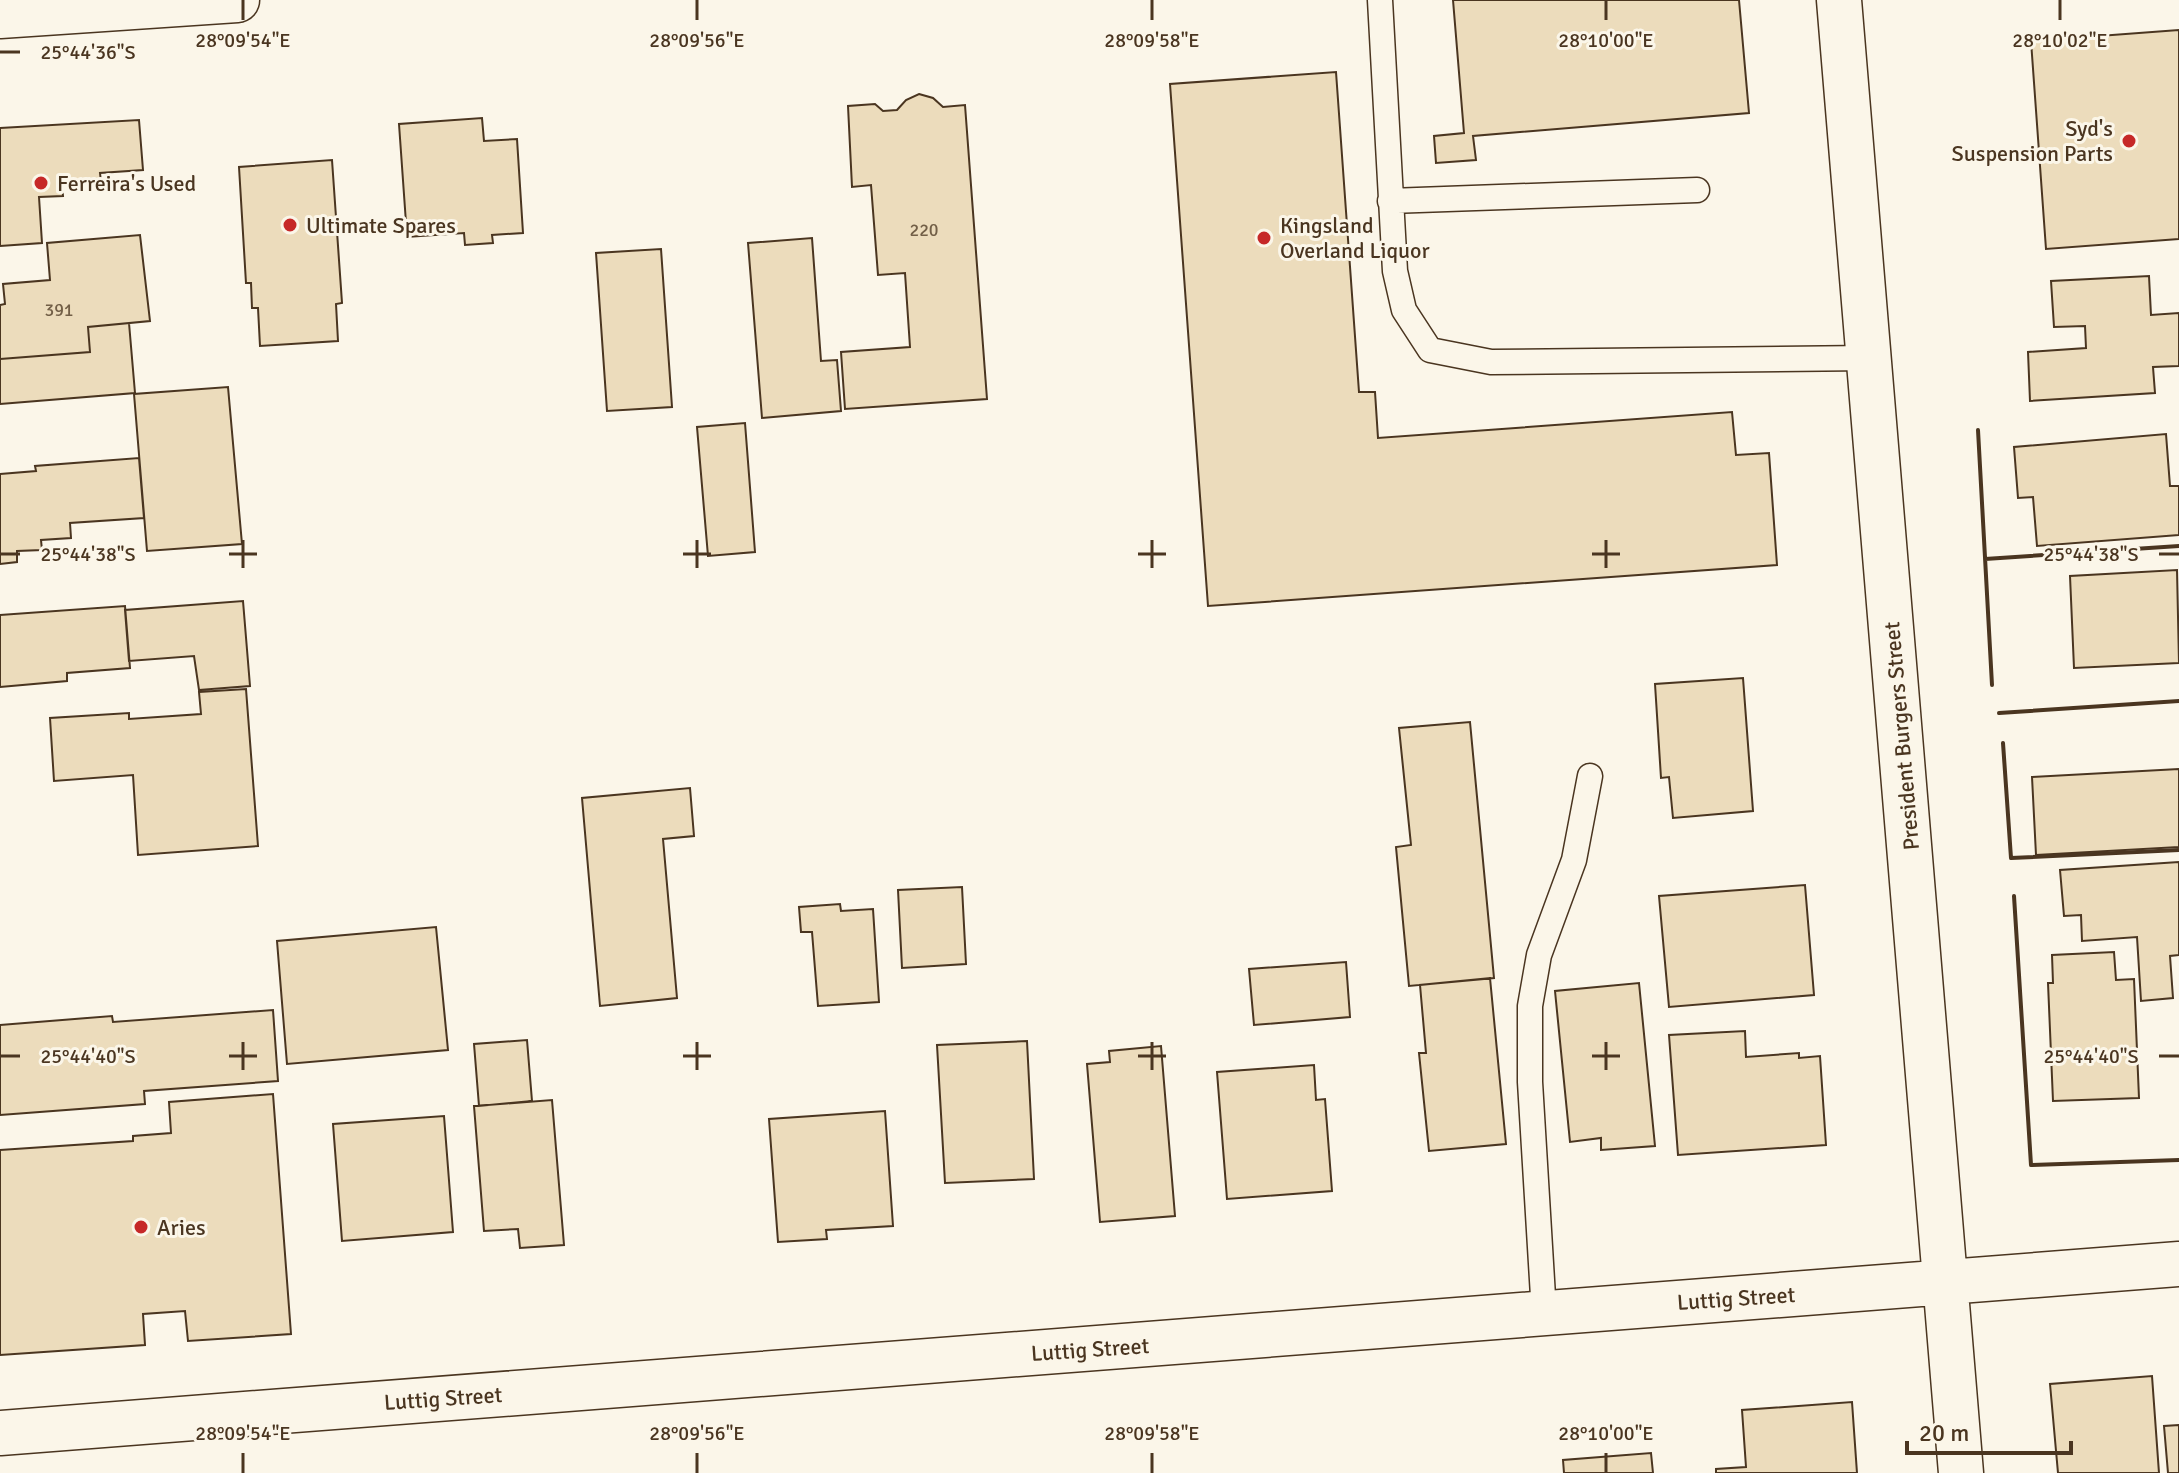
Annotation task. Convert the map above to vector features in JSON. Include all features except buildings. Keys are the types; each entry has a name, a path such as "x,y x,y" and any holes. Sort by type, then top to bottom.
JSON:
{"street":[{"path":"0,16 237,0"},
{"name":"President Burgers Street","path":"1839,0 1961,1473"},
{"name":"Luttig Street","path":"0,1433 2179,1264"}],"lane":[{"path":"1380,0 1395,271 1404,310 1430,350 1491,362 1869,358"},
{"path":"1390,201 1697,190"},
{"path":"1544,1313 1530,1082 1530,1006 1539,955 1574,860 1590,776"}],"wall":[{"path":"1978,430 1992,685"},
{"path":"1985,559 2179,546"},
{"path":"1999,713 2179,701"},
{"path":"2003,743 2011,858 2179,850"},
{"path":"2014,896 2031,1165 2179,1160"}],"place":[{"name":"Syd's Suspension Parts","path":"2129,141"},
{"name":"Ferreira's Used","path":"41,183"},
{"name":"Ultimate Spares","path":"290,225"},
{"name":"Kingsland Overland Liquor","path":"1264,238"},
{"name":"Aries","path":"141,1227"}]}
